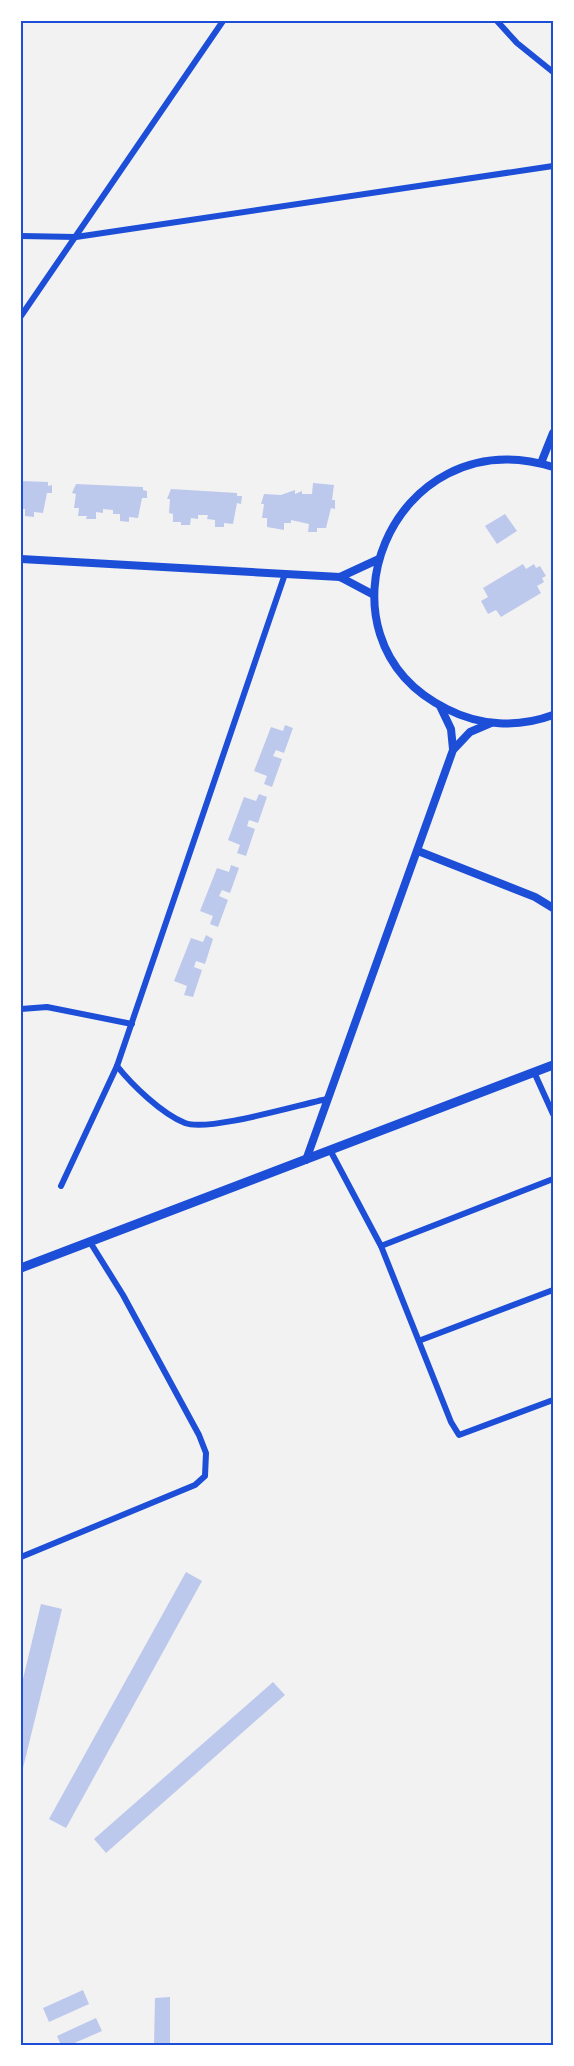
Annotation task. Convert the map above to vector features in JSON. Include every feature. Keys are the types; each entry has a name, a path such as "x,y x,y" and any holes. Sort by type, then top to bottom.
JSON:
{"main road":[{"path":"21,1268 553,1065"}],"street":[{"path":"21,316 222,21"},
{"path":"497,21 517,43 553,72"},
{"path":"21,236 76,237 553,166"},
{"path":"541,463 553,433"},
{"path":"553,466 524,459 489,460 464,466 440,477 419,493 401,512 384,542 374,595 380,628 393,659 413,685 440,706 456,714 492,723 526,722 553,715"},
{"path":"21,559 340,577 374,595"},
{"path":"340,577 379,559"},
{"path":"61,1185 117,1066 285,574"},
{"path":"440,706 451,729 453,750"},
{"path":"306,1160 453,750 470,732 492,723"},
{"path":"418,851 535,897 553,908"},
{"path":"21,1009 47,1007 132,1024"},
{"path":"117,1066 150,1100 186,1124 217,1124 327,1099"},
{"path":"534,1072 553,1114"},
{"path":"330,1150 381,1246 421,1340 451,1422 459,1435 553,1400"},
{"path":"381,1246 553,1179"},
{"path":"21,1557 195,1485 205,1476 206,1453 199,1435 123,1294 90,1242"},
{"path":"421,1340 553,1290"}],"building":[{"path":"21,481 48,482 48,486 52,485 52,493 47,493 43,513 34,512 34,517 25,516 25,509 21,509"},
{"path":"313,483 334,485 332,500 335,500 335,509 331,508 326,528 317,528 317,532 308,532 309,524 291,520 291,523 284,523 284,530 267,527 267,518 262,518 264,504 261,504 264,494 281,495 295,490 295,494 302,491 302,494 312,494"},
{"path":"76,484 143,487 143,490 147,491 147,498 142,498 138,518 129,517 129,522 120,521 120,514 113,514 113,510 103,509 103,513 96,512 96,519 86,519 87,516 78,516 79,508 74,508 76,494 72,493"},
{"path":"171,489 237,493 237,496 242,496 241,504 237,503 233,524 224,523 224,527 215,527 215,520 207,519 208,515 198,515 198,519 191,518 190,525 181,525 181,522 173,522 173,514 169,513 170,499 167,499"},
{"path":"505,514 517,531 497,544 485,526"},
{"path":"523,564 526,569 534,564 536,568 540,566 546,576 542,578 544,582 537,586 541,593 501,617 496,610 488,614 481,601 488,597 483,588"},
{"path":"285,725 293,728 284,753 276,750 273,756 282,759 272,787 264,784 267,776 254,771 271,727 283,731"},
{"path":"259,794 267,797 258,823 249,820 247,826 255,829 246,856 237,853 240,845 228,840 244,797 256,801"},
{"path":"231,865 239,868 230,893 222,890 219,896 228,900 218,927 210,924 213,916 200,911 217,868 229,872"},
{"path":"206,935 213,939 205,964 196,961 194,967 202,970 193,997 184,995 187,986 174,981 191,938 203,942"},
{"path":"186,1572 202,1581 66,1828 49,1819"},
{"path":"41,1604 62,1609 22,1772 21,1687"},
{"path":"273,1682 285,1695 106,1853 94,1839"},
{"path":"83,1990 89,2004 49,2022 43,2008"},
{"path":"170,1997 170,2045 154,2045 155,1998"},
{"path":"96,2018 102,2031 70,2045 61,2045 57,2036"}]}
